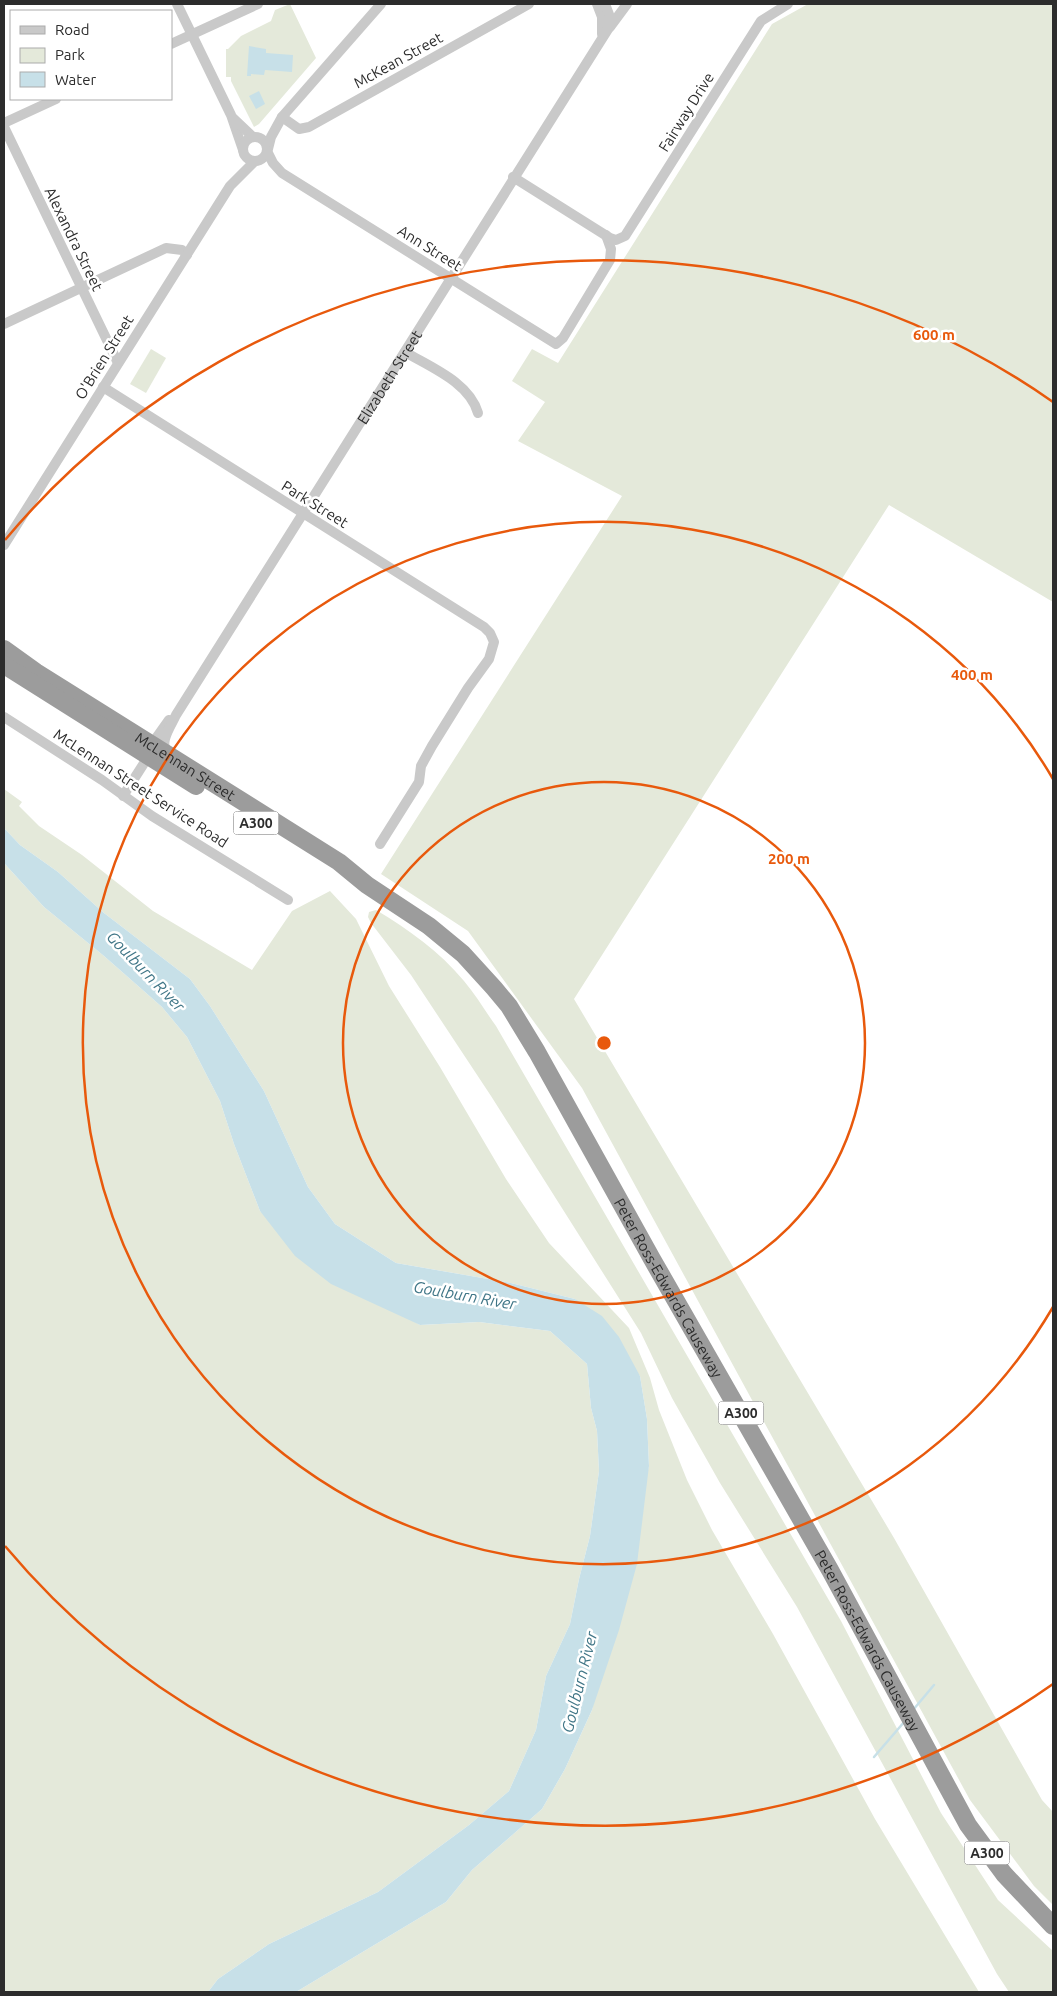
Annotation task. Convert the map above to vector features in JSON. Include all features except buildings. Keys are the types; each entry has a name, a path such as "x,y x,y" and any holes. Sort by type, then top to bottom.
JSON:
{"highway":[{"name":"McLennan Street","path":"4,649 150,750 336,872 367,885"},
{"name":"McLennan Street","path":"4,665 150,750 169,755 340,862 367,885 396,903"},
{"name":"Peter Ross-Edwards Causeway","path":"396,903 430,926 463,954 494,988 517,1018 881,1661 968,1825 990,1857 1053,1926"}],"street":[{"path":"177,4 231,115 247,159 255,162 262,160 271,137 282,117 381,4"},
{"path":"172,44 258,4"},
{"name":"McKean Street","path":"282,117 299,129 309,127 529,4"},
{"path":"597,4 603,22 601,38"},
{"name":"Elizabeth Street","path":"169,755 164,748 164,743 176,714 405,352 449,278 611,24 605,4"},
{"name":"Elizabeth Street","path":"601,38 627,4"},
{"name":"Fairway Drive","path":"609,237 619,239 627,234 761,21 788,4"},
{"path":"4,125 54,100"},
{"path":"231,115 254,137 263,140 267,150"},
{"path":"243,150 245,142 282,117"},
{"name":"Alexandra Street","path":"4,125 118,363"},
{"name":"O'Brien Street","path":"4,545 230,186 243,150"},
{"name":"Ann Street","path":"267,150 275,165 288,177"},
{"name":"Ann Street","path":"255,162 288,177 556,344 561,340 610,260 611,247 609,237"},
{"name":"O'Brien Street","path":"230,186 255,162"},
{"path":"513,177 609,237"},
{"path":"4,324 166,248 182,250 187,254"},
{"path":"405,352 453,381 469,394 475,403 478,413"},
{"name":"Park Street","path":"103,387 487,630 492,636 494,642 490,657 468,688 432,746 421,766 418,784 380,844"},
{"name":"Elizabeth Street","path":"123,796 166,723 176,714"},
{"name":"McLennan Street Service Road","path":"4,717 102,780 161,822 288,900"}],"green space":[{"path":"290,4 316,58 259,124 254,127 231,81 231,77 226,77 226,49 241,36 271,21 275,10"},
{"path":"808,4 1053,4 1053,602 889,505 574,999 894,1538 1042,1800 1053,1812 1053,1905 1034,1886 970,1800 582,1088 468,931 381,874 622,496 518,441 545,402 512,381 532,349 558,363 772,24"},
{"path":"151,349 166,358 146,393 130,384"},
{"path":"4,789 22,802 19,806 39,826 82,855 153,911 252,970 292,911 330,891 356,919 389,986 440,1067 506,1179 549,1243 629,1328 650,1378 659,1410 687,1480 712,1530 773,1634 875,1819 979,1992 296,1992 446,1902 472,1870 542,1809 565,1769 592,1710 649,1466 647,1419 640,1376 575,1299 511,1283 396,1263 335,1224 308,1187 264,1091 210,1006 190,979 104,913 58,872 20,845 4,828"},
{"path":"4,863 44,907 162,1007 187,1037 220,1101 234,1144 260,1211 404,1316 420,1325 479,1322 550,1331 587,1364 591,1408 597,1431 599,1471 590,1536 570,1624 546,1676 536,1730 509,1791 469,1825 378,1892 269,1944 218,1979 208,1992 4,1992"},
{"path":"376,910 412,933 445,960 468,986 496,1026 841,1621 941,1813 998,1900 1053,1951 1053,1992 1009,1992 997,1974 797,1607 720,1483 672,1398 641,1333 491,1096 411,975 371,923 368,917 369,912"}],"water":[{"path":"249,46 266,49 266,53 293,55 292,72 265,70 264,75 251,74 251,76 247,76"},
{"path":"259,91 265,104 256,109 249,96"},
{"name":"Goulburn River","path":"4,828 20,845 58,872 104,913 190,979 210,1006 264,1091 308,1187 335,1224 396,1263 511,1283 575,1299 602,1316 619,1337 640,1376 647,1419 649,1466 637,1564 619,1630 592,1710 565,1769 542,1809 472,1870 446,1902 296,1992 208,1992 218,1979 269,1944 378,1892 469,1825 509,1791 536,1730 546,1676 570,1624 590,1536 599,1471 597,1431 591,1408 587,1364 550,1331 479,1322 420,1325 331,1284 295,1256 260,1211 234,1144 220,1101 187,1037 162,1007 44,907 4,863"}],"waterway":[{"path":"913,1710 934,1685"},
{"path":"874,1757 905,1721"}]}
